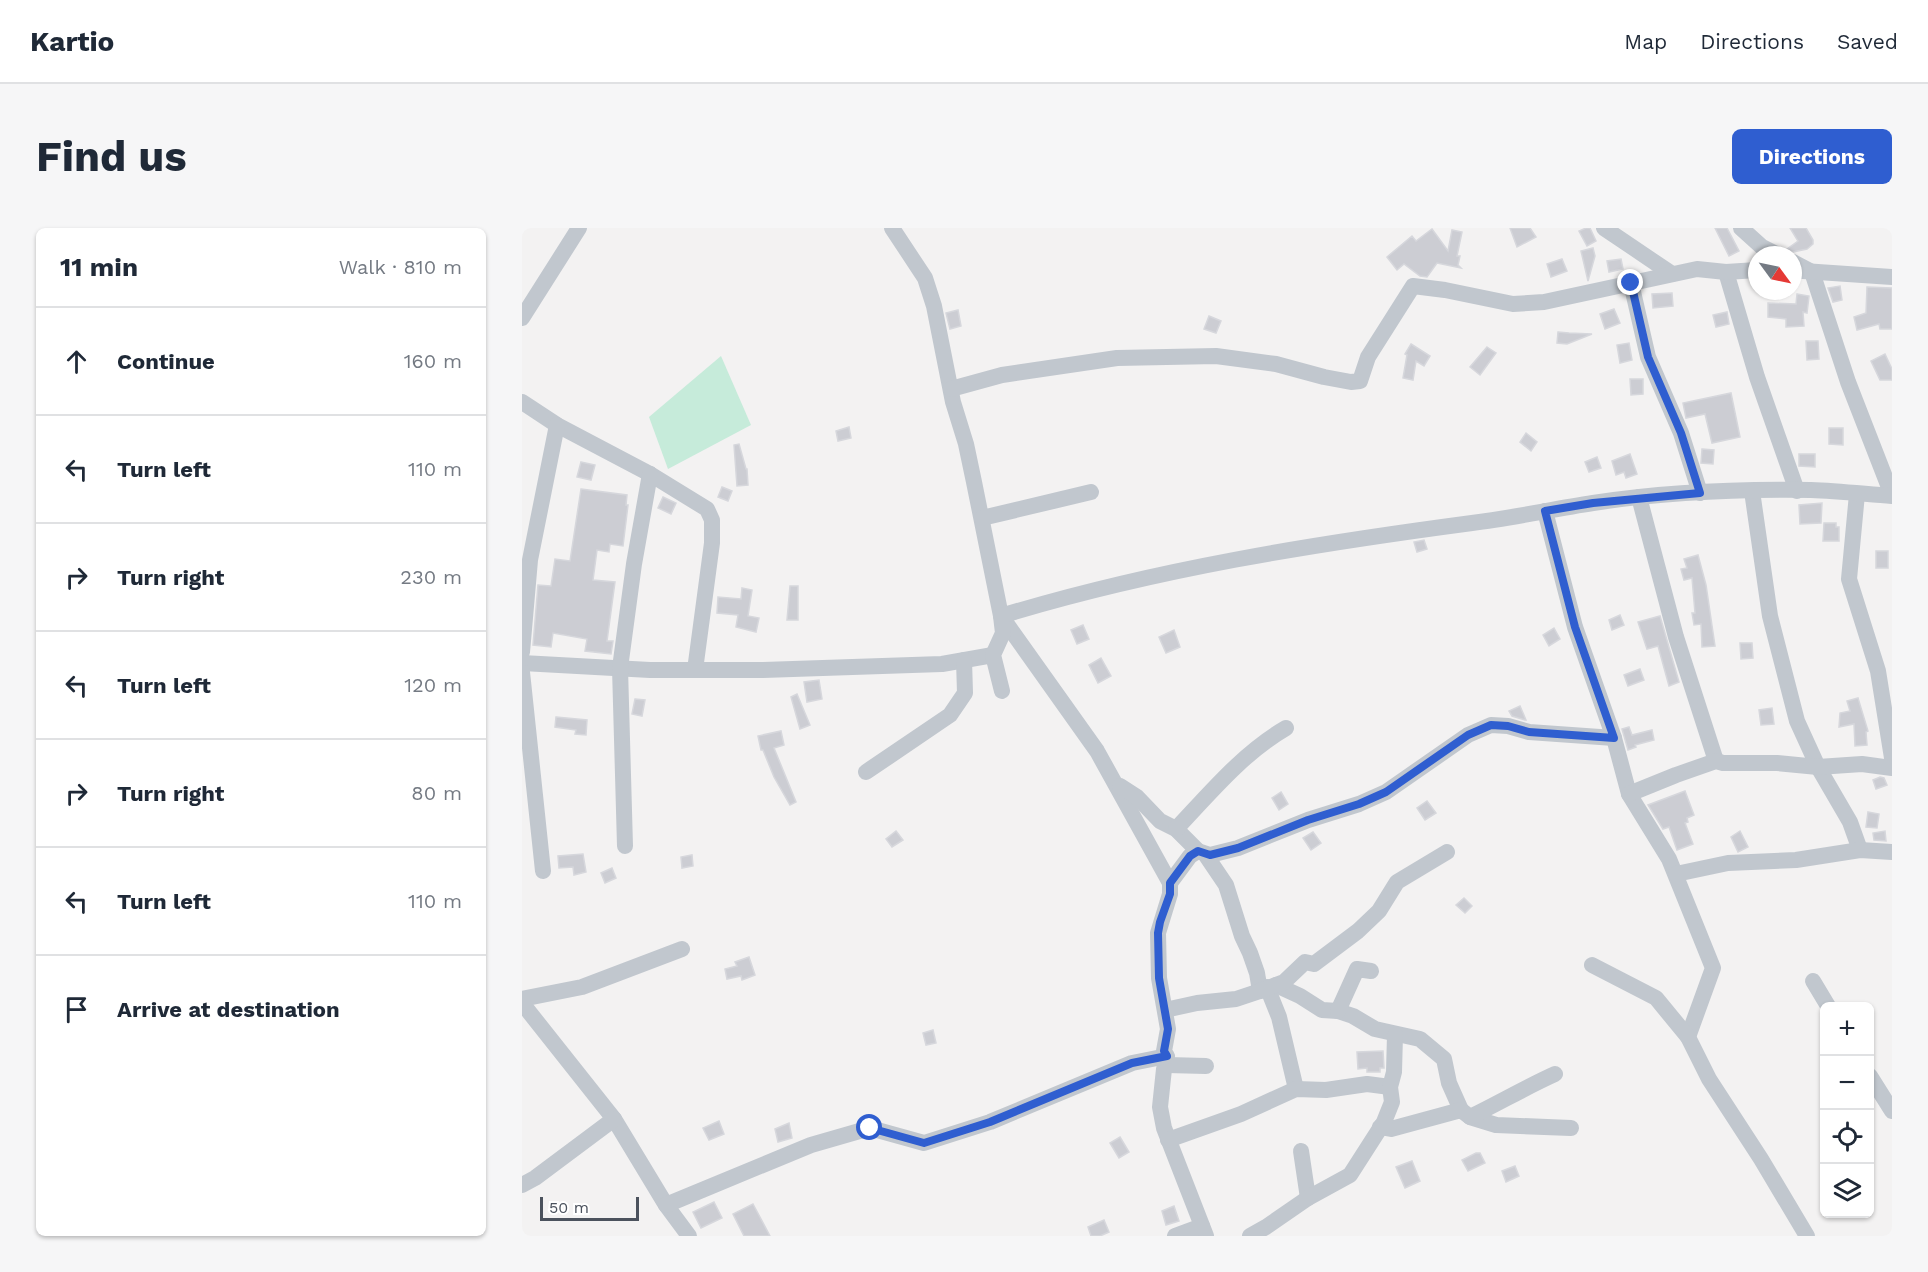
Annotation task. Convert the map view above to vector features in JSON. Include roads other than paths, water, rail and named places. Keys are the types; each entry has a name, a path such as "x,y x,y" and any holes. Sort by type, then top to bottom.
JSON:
{"street":[{"path":"522,318 579,228"},
{"path":"892,228 925,278 934,306 953,402 966,444 982,518 1001,616 1003,633 993,655 1002,691"},
{"path":"1604,228 1672,274"},
{"path":"1742,228 1761,246"},
{"path":"1001,616 1080,592 1247,557 1335,541 1491,521 1593,503 1700,493 1752,491 1892,496 1848,382 1812,272 1802,267"},
{"path":"951,388 1002,375 1117,358 1205,356 1276,364 1324,377 1351,382 1360,381 1368,357 1413,286 1513,304 1544,302 1697,269 1726,272 1748,271"},
{"path":"1802,271 1892,277"},
{"path":"1726,272 1757,377 1797,491"},
{"path":"1631,283 1648,357 1681,433 1700,493"},
{"path":"522,402 707,509 712,520 712,543 695,670"},
{"path":"522,652 530,560 557,424"},
{"path":"625,846 620,668 634,564 650,474"},
{"path":"1752,491 1770,616 1797,721 1818,767 1850,822 1860,850"},
{"path":"982,518 1091,492"},
{"path":"1857,494 1849,579 1878,671 1892,758"},
{"path":"1639,498 1676,637 1716,761"},
{"path":"1545,511 1575,627 1614,738 1629,794 1669,859 1713,968 1688,1037"},
{"path":"1001,616 1078,721 1170,883 1170,894 1158,933 1159,978 1168,1029 1164,1051 1167,1061 1160,1107 1168,1140 1187,1183 1204,1231 1175,1236"},
{"path":"522,663 620,668 763,670 942,664 993,655"},
{"path":"866,772 950,716 965,693 964,660"},
{"path":"522,672 543,871"},
{"path":"1170,883 1190,856 1201,852 1210,855 1238,848 1308,820 1368,800 1386,792 1468,735 1491,725 1508,726 1529,732 1614,738"},
{"path":"1176,830 1228,774 1265,740 1286,728"},
{"path":"1629,794 1716,761 1818,767 1862,764 1892,768"},
{"path":"1115,783 1137,797 1160,821 1176,830 1201,852 1226,885 1242,936 1257,973 1268,988 1279,1017 1296,1089"},
{"path":"1676,874 1728,863 1796,860 1860,850 1892,852"},
{"path":"1165,1010 1197,1003 1236,999 1284,982 1305,962 1314,964 1359,931 1379,911 1397,882 1447,852"},
{"path":"682,950 582,987 522,1001 614,1119 666,1205 689,1236"},
{"path":"1592,965 1656,998 1688,1037 1709,1079 1807,1236"},
{"path":"1338,1011 1357,969 1371,971"},
{"path":"1813,981 1826,1002"},
{"path":"1268,988 1300,996 1322,1010 1338,1011 1353,1016 1375,1029 1420,1039 1444,1059 1449,1083 1466,1113 1496,1125 1571,1128"},
{"path":"1250,1236 1308,1198 1350,1175 1369,1147 1392,1102 1390,1087 1395,1072 1395,1035"},
{"path":"666,1205 811,1144 870,1128 924,1143 990,1122 1132,1063 1167,1061 1206,1066"},
{"path":"1380,1127 1391,1129 1496,1105 1522,1089 1555,1074"},
{"path":"1168,1140 1241,1114 1296,1089 1326,1090 1367,1084 1390,1087"},
{"path":"1874,1084 1892,1111"},
{"path":"522,1185 535,1178 614,1119"},
{"path":"1301,1151 1308,1198"}]}
